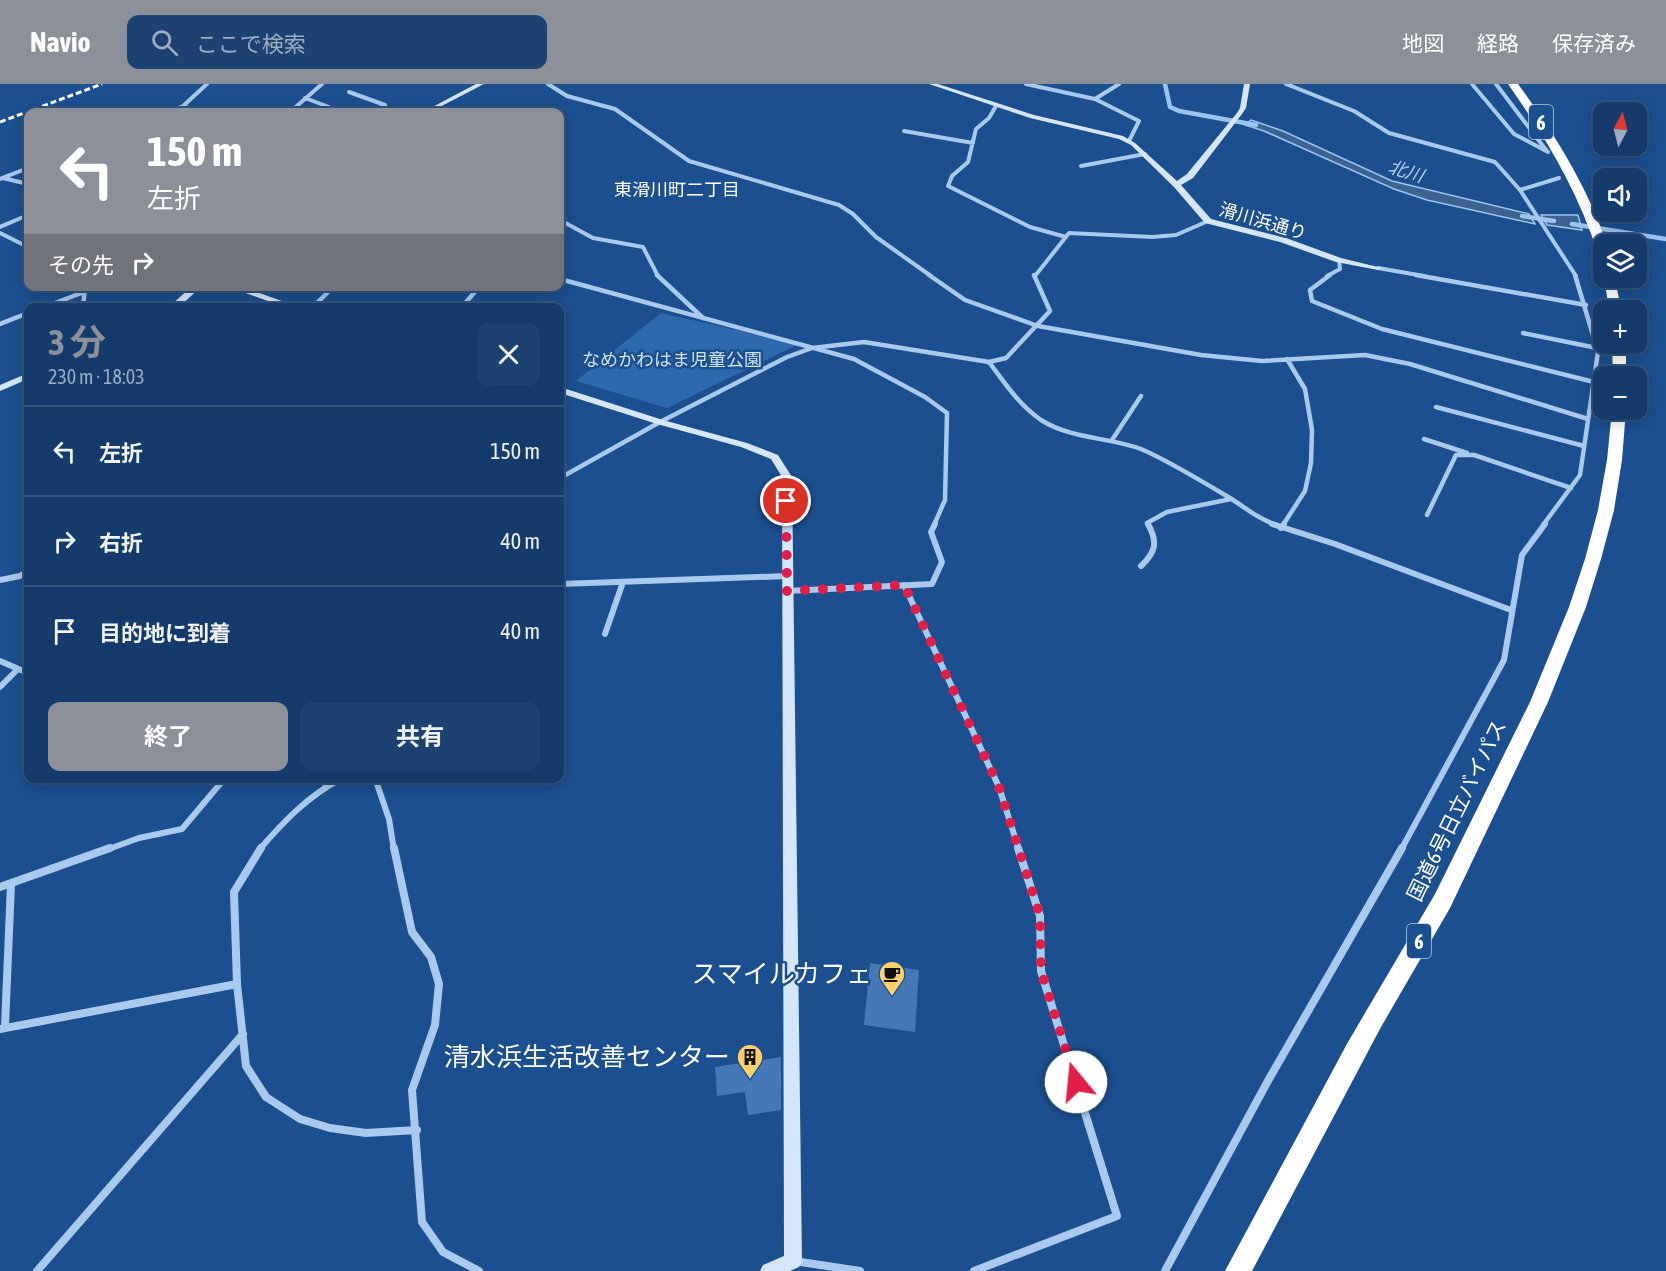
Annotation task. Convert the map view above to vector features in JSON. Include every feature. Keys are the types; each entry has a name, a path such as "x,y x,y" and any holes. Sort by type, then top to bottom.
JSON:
{"highway":[{"name":"6","path":"1514,84 1542,123 1565,162 1585,200 1597,234"},
{"name":"国道6号日立バイパス","path":"1238,1271 1287,1174 1343,1078 1373,1018 1434,915 1540,701 1586,579 1602,525 1612,472 1618,420"}],"street":[{"path":"178,108 207,84"},
{"path":"294,108 322,84"},
{"path":"434,108 481,84"},
{"path":"548,84 567,96 615,109 689,161 839,205 853,214 876,237 965,300 1002,315 1038,326 1201,355 1262,361 1365,355 1410,364 1588,419"},
{"name":"滑川浜通り","path":"932,84 1032,117 1121,137 1145,154 1209,221 1216,225 1283,240 1339,260 1587,305"},
{"path":"1026,84 1095,99 1139,121 1129,141"},
{"path":"1095,99 1119,84"},
{"path":"1177,185 1190,176 1239,114 1243,108 1247,84"},
{"path":"1286,84 1354,111 1389,133 1495,162 1520,190 1576,276 1587,305 1593,331"},
{"path":"1472,84 1514,134 1548,153 1496,84"},
{"path":"349,92 385,105 379,108"},
{"path":"305,98 331,108"},
{"path":"183,106 192,108"},
{"path":"996,106 989,118 976,129 968,162 952,177 948,186 1030,227 1066,237"},
{"path":"904,131 973,143"},
{"path":"1081,166 1145,154"},
{"path":"1,178 24,169"},
{"path":"1,178 24,183"},
{"path":"1520,190 1559,178"},
{"path":"0,227 24,217"},
{"path":"564,476 660,422 787,357 812,348 864,342 989,362 1006,358 1050,311 1034,275 1066,237 1074,232 1152,237 1176,235 1209,221"},
{"path":"564,222 593,238 643,247 658,277 696,309 703,318"},
{"path":"0,233 24,245"},
{"path":"1339,260 1340,268 1320,280 1310,291 1312,301 1382,329 1593,382"},
{"path":"564,280 854,359 925,397 947,413 945,500 931,532 942,562 932,584 787,591"},
{"path":"53,303 80,291"},
{"path":"178,303 192,291"},
{"path":"245,291 282,303"},
{"path":"317,303 329,291"},
{"path":"465,303 476,291"},
{"path":"0,324 24,315"},
{"path":"1523,333 1593,347"},
{"path":"1281,528 1305,491 1311,463 1312,441 1305,389 1287,359"},
{"path":"989,362 1016,398 1040,419 1071,433 1112,440 1143,450 1232,499 1260,520 1335,544 1511,610"},
{"path":"0,388 24,378"},
{"path":"1165,1271 1269,1079 1412,831 1504,660 1522,555 1580,475 1593,388"},
{"path":"564,391 660,422 744,445 775,457 787,477 793,1261"},
{"path":"1112,440 1141,396"},
{"path":"1436,407 1584,446"},
{"path":"1424,439 1571,488"},
{"path":"1427,515 1456,454 1474,455"},
{"path":"1141,566 1156,546 1156,537 1147,523 1167,512 1232,499"},
{"path":"0,580 24,574"},
{"path":"564,584 787,576"},
{"path":"605,634 623,582"},
{"path":"904,585 999,787 1040,916 1041,971 1117,1216 974,1271"},
{"path":"0,661 24,672"},
{"path":"0,687 17,670"},
{"path":"0,887 139,838 182,829 221,783"},
{"path":"333,783 290,814 254,856 234,892 237,984 246,1066 266,1097 300,1119 330,1128 366,1133 417,1130"},
{"path":"377,783 389,819 398,875 412,932 431,957 439,984 435,1025 412,1090 417,1130 422,1222 443,1252 479,1271"},
{"path":"11,884 3,1027 237,984"},
{"path":"37,1271 243,1035"},
{"path":"769,1271 793,1261 860,1271"}],"green space":[{"name":"なめかわはま児童公園","path":"661,313 799,344 667,408 576,381"}],"shaded area":[{"path":"1251,120 1283,131 1392,181 1529,214 1535,224 1427,200 1394,189 1264,131 1245,125"},
{"path":"1541,215 1578,215 1582,230 1547,225"}],"building":[{"name":"スマイルカフェ","path":"870,963 919,970 915,1032 864,1025"},
{"name":"清水浜生活改善センター","path":"781,1057 781,1110 748,1115 745,1092 717,1096 715,1067"}],"waterway":[{"name":"北川","path":"1165,84 1170,107 1179,111 1256,125"},
{"name":"北川","path":"1522,216 1554,221"},
{"name":"北川","path":"1572,224 1666,239"}],"railway":[{"path":"38,108 102,84"},
{"path":"0,122 24,113"}],"place":[{"name":"スマイルカフェ","path":"892,997"},
{"name":"清水浜生活改善センター","path":"750,1080"}],"district":[{"name":"東滑川町二丁目","path":"677,189"}],"route":[{"path":"786,501 787,591 904,585 999,787 1040,916 1041,971 1076,1082"}]}
